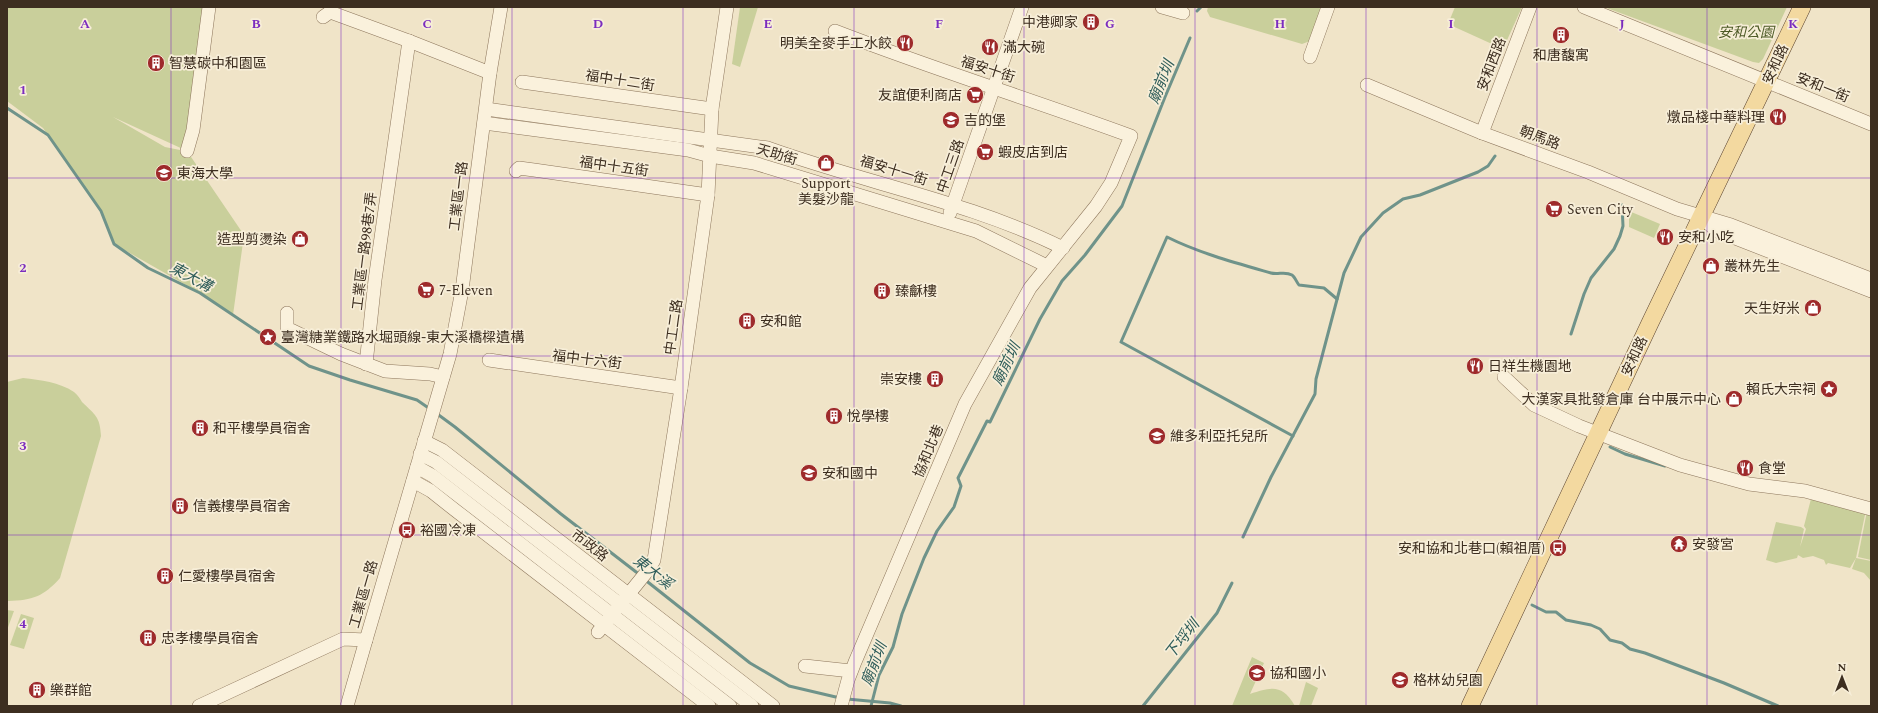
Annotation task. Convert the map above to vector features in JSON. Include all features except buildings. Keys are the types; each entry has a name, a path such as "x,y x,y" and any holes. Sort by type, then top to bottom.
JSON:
{"main road":[{"name":"安和路","path":"1470,706 1650,323 1702,218 1802,7"}],"street":[{"path":"187,151 193,130 209,7"},
{"name":"工業區一路","path":"199,706 343,639 366,640 450,354 462,290 490,73 501,7"},
{"name":"中工二路","path":"604,624 654,560 681,388 708,195 712,109 727,7"},
{"name":"中工三路","path":"947,222 1022,7"},
{"path":"1162,7 1183,13"},
{"path":"1310,58 1328,7"},
{"name":"安和西路","path":"1482,133 1530,7"},
{"name":"安和一街","path":"1584,7 1871,124"},
{"path":"323,17 330,12 490,73"},
{"name":"福安十街","path":"835,31 914,62 994,87 1131,136"},
{"name":"工業區一路98巷7弄","path":"366,364 375,280 409,41"},
{"name":"福中十二街","path":"522,82 712,109"},
{"name":"朝馬路","path":"1367,86 1482,133 1702,218 1731,225 1871,279"},
{"path":"486,109 711,139"},
{"name":"天助街","path":"484,123 688,150 710,156 754,163 976,231 1047,266"},
{"name":"協和北巷","path":"841,706 850,676 965,404 1030,288 1096,206 1111,183 1131,136"},
{"name":"福安十一街","path":"711,139 768,148 873,180 1034,234 1063,248"},
{"name":"福中十五街","path":"516,171 519,168 708,195"},
{"name":"朝馬路","path":"1702,218 1717,231 1871,291"},
{"path":"286,313 287,328 366,364 385,371 430,374 442,382"},
{"name":"福中十六街","path":"489,360 681,388"},
{"path":"1504,377 1534,405 1598,434 1680,465 1741,482 1805,491 1871,509"},
{"name":"市政路","path":"424,441 442,450 752,706"},
{"name":"市政路","path":"420,454 436,462 773,706"},
{"path":"417,467 433,476 604,624 730,706"},
{"path":"413,481 449,505 709,706"},
{"path":"347,706 366,640"},
{"path":"805,666 850,676"}],"green space":[{"name":"東海大學","path":"7,7 208,7 187,151 244,235 233,315 200,293 114,244 101,211 43,128 7,101","holes":["113,117 185,150 165,147"]},
{"path":"740,7 758,7 740,67 732,64"},
{"path":"1208,7 1323,7 1310,41 1302,44 1210,17 1207,11"},
{"path":"1455,7 1522,7 1503,49 1448,24"},
{"name":"安和公園","path":"1604,7 1787,7 1763,59 1759,63"},
{"path":"1629,211 1660,224 1654,238 1629,227"},
{"path":"23,378 56,384 74,392 96,416 101,436 60,578 43,593 37,596 24,600 8,601 7,382"},
{"path":"1812,495 1866,510 1856,558 1850,568 1828,563 1826,565 1824,560 1813,556 1803,558 1798,555 1797,558 1776,563 1766,560 1776,522 1801,527 1804,529 1800,547 1806,529 1804,526"},
{"path":"1867,511 1871,512 1871,560 1858,557"},
{"path":"1856,558 1871,561 1871,581 1864,573 1852,569"},
{"path":"7,610 14,611 7,630"},
{"path":"21,614 34,618 24,649 10,645"},
{"path":"1252,657 1264,663 1250,694 1264,690 1276,689 1286,694 1295,706 1232,706"},
{"path":"1306,682 1318,688 1311,706 1299,706"}],"waterway":[{"path":"1197,11 1201,7"},
{"name":"廟前圳","path":"871,706 879,675 893,647 902,614 924,558 937,531 954,507 961,486 958,478 987,421 990,422 1040,319 1062,281 1085,255 1122,206 1190,38"},
{"name":"東大溝","path":"7,108 48,135 101,211 114,244 148,268 200,293 309,366 417,400 430,409"},
{"path":"1243,537 1271,477 1315,394 1316,379 1344,273 1361,237 1383,213 1403,199 1420,195 1478,172 1488,166 1495,156"},
{"path":"1571,334 1584,294 1591,278 1614,249 1620,236 1623,226 1622,205"},
{"path":"1293,436 1121,342 1167,237 1205,253 1231,261 1271,273 1289,274 1293,276 1299,285 1324,288 1337,299"},
{"name":"東大溪","path":"436,413 561,514 640,575"},
{"path":"1610,447 1625,454 1665,466"},
{"name":"東大溪","path":"644,579 750,663 789,686 840,698"},
{"name":"下埒圳","path":"1143,706 1217,613 1232,583"},
{"path":"1532,605 1546,612 1556,612 1566,620 1591,625 1600,629 1610,640 1622,643 1630,649 1645,653 1724,683 1778,706"},
{"name":"廟前圳","path":"847,699 890,703 901,706"}],"place":[{"name":"中港卿家","path":"1091,22"},
{"name":"和唐馥寓","path":"1561,35"},
{"name":"明美全麥手工水餃","path":"905,43"},
{"name":"滿大碗","path":"990,47"},
{"name":"智慧碳中和園區","path":"156,63"},
{"name":"友誼便利商店","path":"975,95"},
{"name":"燉品棧中華料理","path":"1778,117"},
{"name":"吉的堡","path":"951,120"},
{"name":"蝦皮店到店","path":"985,152"},
{"name":"Support 美髮沙龍","path":"826,163"},
{"name":"東海大學","path":"164,173"},
{"name":"Seven City","path":"1554,209"},
{"name":"安和小吃","path":"1665,237"},
{"name":"造型剪燙染","path":"300,239"},
{"name":"叢林先生","path":"1711,266"},
{"name":"7-Eleven","path":"426,290"},
{"name":"臻龢樓","path":"882,291"},
{"name":"天生好米","path":"1813,308"},
{"name":"安和館","path":"747,321"},
{"name":"臺灣糖業鐵路水堀頭線-東大溪橋樑遺構","path":"268,337"},
{"name":"日祥生機園地","path":"1475,366"},
{"name":"崇安樓","path":"935,379"},
{"name":"賴氏大宗祠","path":"1829,389"},
{"name":"大漢家具批發倉庫 台中展示中心","path":"1734,399"},
{"name":"悅學樓","path":"834,416"},
{"name":"和平樓學員宿舍","path":"200,428"},
{"name":"維多利亞托兒所","path":"1157,436"},
{"name":"食堂","path":"1745,468"},
{"name":"安和國中","path":"809,473"},
{"name":"信義樓學員宿舍","path":"180,506"},
{"name":"裕國冷凍","path":"407,530"},
{"name":"安發宮","path":"1679,544"},
{"name":"安和協和北巷口(賴祖厝)","path":"1558,548"},
{"name":"仁愛樓學員宿舍","path":"165,576"},
{"name":"忠孝樓學員宿舍","path":"148,638"},
{"name":"協和國小","path":"1257,673"},
{"name":"格林幼兒園","path":"1400,680"},
{"name":"樂群館","path":"37,690"}]}
